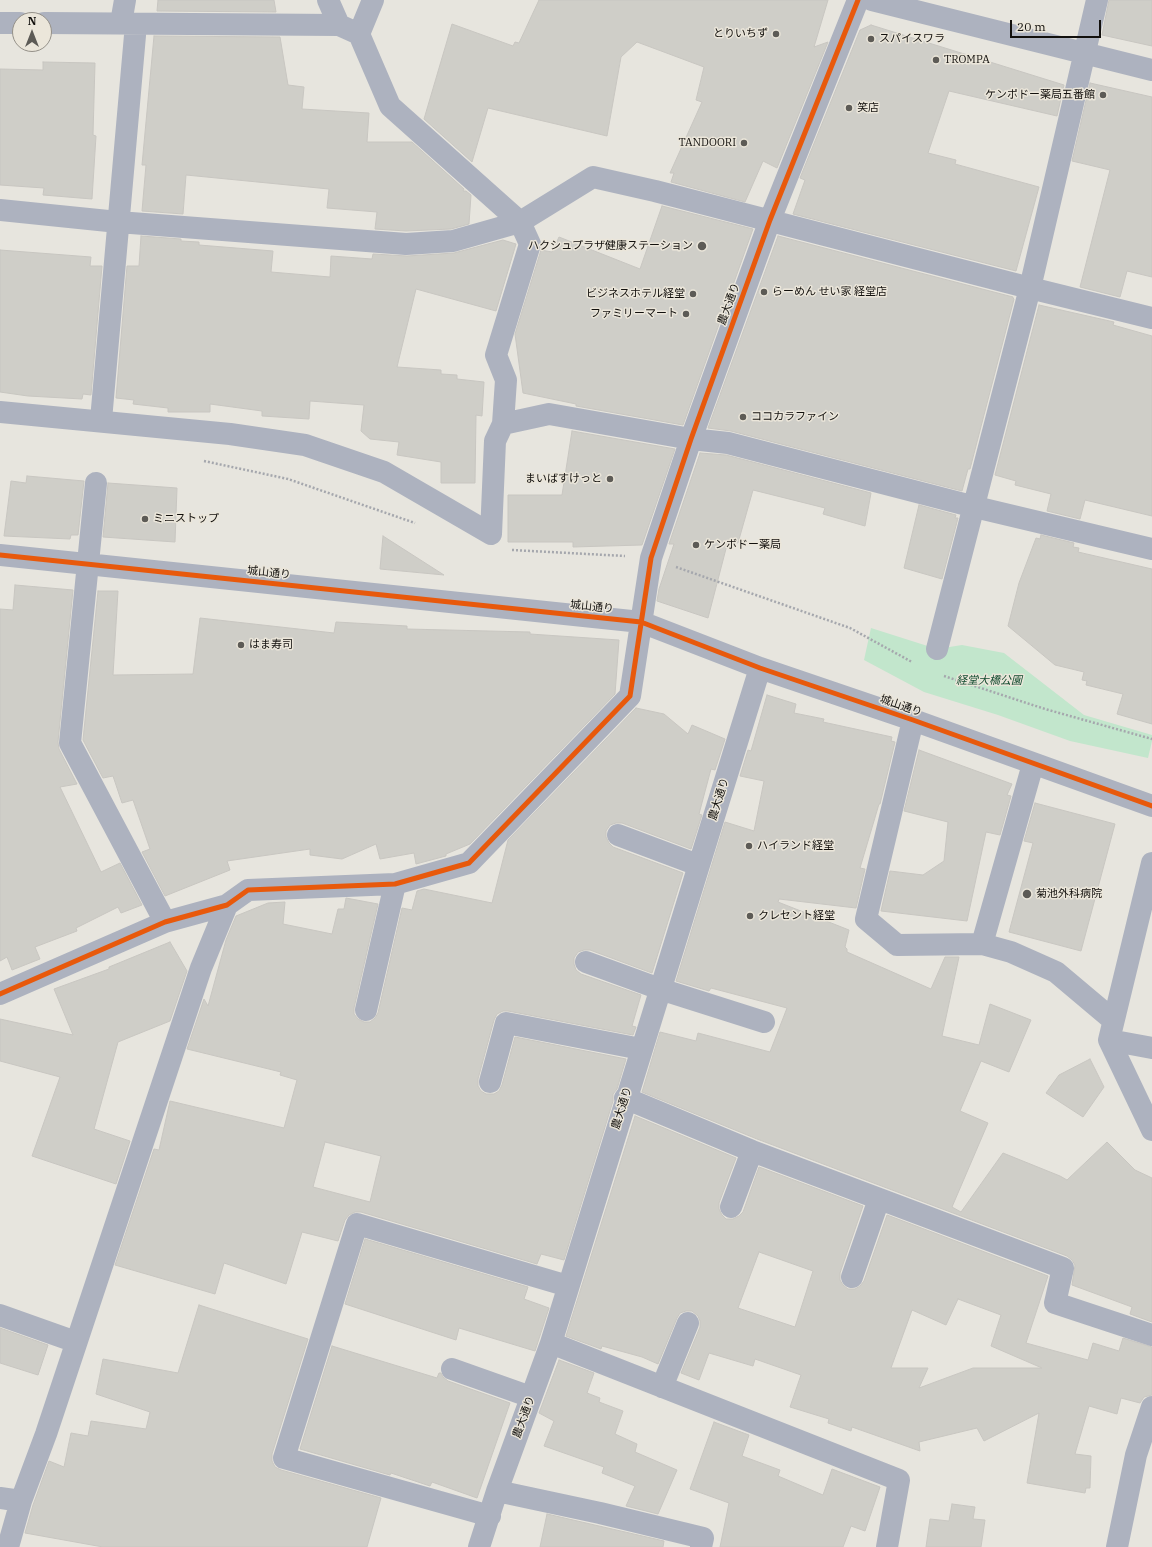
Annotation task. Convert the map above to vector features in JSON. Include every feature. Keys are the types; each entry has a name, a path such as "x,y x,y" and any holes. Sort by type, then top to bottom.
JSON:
{"street":[{"path":"101,420 118,222 128,24 125,0"},
{"path":"328,0 339,25"},
{"path":"359,34 373,0"},
{"name":"農大通り","path":"0,994 165,922 227,904 248,890 395,884 469,863 630,696 650,558 770,220 858,0"},
{"path":"872,0 1152,70"},
{"path":"938,649 1030,288 1097,0"},
{"path":"0,23 12,23"},
{"path":"0,412 101,420 230,434 304,445 384,472 491,534 495,441 503,424 506,380 496,355 530,244 520,222 390,106 359,34 339,25 52,23"},
{"path":"0,210 118,222 406,244 453,241 520,222 593,177 656,191 1152,318"},
{"path":"503,424 549,414 691,439 728,443 975,507 1152,549"},
{"path":"96,483 70,743 165,922"},
{"name":"城山通り","path":"0,555 641,622 760,668 913,720 1152,806"},
{"name":"農大通り","path":"480,1547 497,1491 551,1343 625,1098 760,668"},
{"path":"913,720 866,919 897,945 982,944 1010,952 1056,972 1111,1030 1152,1130"},
{"path":"982,944 1033,764"},
{"path":"618,835 698,864"},
{"path":"1111,1030 1152,863"},
{"path":"366,1010 395,884"},
{"path":"8,1547 10,1500 46,1434 201,968 227,904"},
{"path":"586,962 660,989 764,1022"},
{"path":"490,1082 506,1023 641,1049"},
{"path":"1111,1030 1152,1048"},
{"path":"625,1098 752,1151 1063,1268 1055,1303 1152,1335"},
{"path":"731,1207 752,1151"},
{"path":"852,1277 879,1199"},
{"path":"490,1516 284,1458 357,1224 568,1286"},
{"path":"0,1315 76,1342"},
{"path":"662,1387 688,1323"},
{"path":"551,1343 899,1480 887,1547"},
{"path":"452,1369 531,1397"},
{"path":"1117,1547 1136,1455 1152,1407"},
{"path":"497,1491 600,1513 702,1538 700,1547"}],"green space":[{"name":"経堂大橋公園","path":"871,628 937,649 962,645 1004,653 1084,715 1152,735 1148,758 1070,741 998,715 924,692 864,660"}],"building":[{"path":"158,0 274,0 276,12 157,11"},
{"path":"539,0 828,0 814,47 828,42 777,168 763,161 745,202 671,182 674,173 670,173 702,102 696,100 704,67 637,42 621,57 607,136 488,108 472,162 424,119 452,24 513,46 515,42 519,43"},
{"path":"1109,0 1152,0 1152,46 1102,35"},
{"path":"871,25 1064,85 1057,116 949,91 928,153 956,160 955,164 1039,187 1016,271 793,214 805,180 800,178 860,30"},
{"path":"154,36 280,37 288,85 304,87 302,109 369,113 367,142 412,142 464,189 463,191 466,191 471,195 469,224 451,229 406,231 375,229 377,212 327,208 329,189 186,175 183,214 142,211 146,165 142,165"},
{"path":"43,62 95,63 93,135 96,136 92,199 43,195 44,188 0,185 0,69 43,70"},
{"path":"1090,83 1152,97 1152,277 1127,271 1120,297 1080,287 1110,170 1072,161"},
{"path":"662,206 753,229 683,425 576,406 576,404 523,393 515,334 541,250 552,252 559,237 640,269"},
{"path":"141,236 181,239 181,241 199,242 199,245 273,251 271,272 330,277 331,256 372,259 373,254 407,256 454,253 503,240 516,244 496,311 416,289 397,367 441,370 441,374 457,375 457,379 484,382 482,416 476,415 475,483 441,483 441,462 397,455 399,442 370,439 361,431 364,405 310,401 309,419 262,416 262,411 210,404 210,412 168,412 168,408 133,404 134,400 116,398 127,266 139,266"},
{"path":"778,236 1013,297 1014,299 970,469 968,469 962,491 731,431 708,428"},
{"path":"0,250 91,257 90,266 102,266 91,395 83,394 82,399 28,396 0,392"},
{"path":"1039,305 1114,322 1113,325 1152,336 1152,516 1085,500 1080,519 1047,511 1051,494 1015,485 1016,481 995,475"},
{"path":"572,431 675,449 642,545 573,547 573,542 508,542 508,495 562,495"},
{"path":"700,453 726,455 871,493 865,526 823,514 825,508 753,490 738,543 728,541 708,618 657,601 659,589 674,544 669,544"},
{"path":"27,476 84,481 78,535 71,535 70,539 4,536 11,481 26,483"},
{"path":"108,483 177,488 175,542 103,537"},
{"path":"919,505 956,515 955,518 958,518 942,579 904,568"},
{"path":"1041,535 1074,543 1073,547 1079,548 1078,552 1152,569 1152,724 1117,714 1123,694 1086,685 1087,681 1082,680 1084,672 1055,665 1008,626 1019,583 1036,538 1040,539"},
{"path":"383,536 444,575 380,569"},
{"path":"15,585 73,590 58,742 59,749 77,784 60,787 101,872 120,863 142,905 121,913 118,907 76,928 77,931 35,947 40,959 12,970 7,957 0,961 0,609 13,610"},
{"path":"98,591 118,591 113,675 193,674 200,618 334,633 336,622 407,626 407,629 530,632 530,634 619,640 615,694 470,844 446,854 446,856 416,864 414,853 380,859 376,844 342,859 310,855 310,849 227,861 230,870 165,896 142,852 150,849 133,800 122,803 113,776 103,778 83,740"},
{"path":"767,695 796,704 794,713 824,719 823,722 892,737 891,741 895,742 880,804 860,868 865,869 856,908 779,899 778,902 849,930 845,947 847,952 931,989 945,957 959,957 942,1036 979,1045 990,1004 1031,1020 1009,1072 981,1061 960,1111 988,1123 952,1207 961,1212 1003,1153 1067,1180 1107,1142 1135,1170 1152,1178 1152,1322 1130,1314 1132,1307 1072,1285 1075,1265 1067,1256 757,1139 642,1092 660,1032 696,1041 698,1033 770,1052 787,1008 711,988 709,991 676,981 725,822 754,831 764,781 740,776 748,750 751,751"},
{"path":"636,708 664,714 688,734 692,725 725,739 715,770 711,769 699,814 702,815 691,849 622,823 610,825 606,831 606,837 613,847 683,873 652,973 590,950 578,952 574,958 576,970 581,974 641,995 632,1026 636,1027 633,1035 508,1011 503,1011 497,1014 494,1020 478,1079 478,1086 481,1091 486,1094 494,1094 499,1091 515,1037 626,1059 617,1089 613,1094 613,1101 564,1260 541,1254 537,1264 361,1212 355,1212 349,1215 345,1220 338,1241 302,1232 286,1284 224,1263 215,1294 115,1265 154,1149 159,1150 170,1101 284,1128 297,1080 280,1075 281,1072 187,1049 204,999 208,1006 226,940 236,916 268,903 285,902 283,924 332,934 338,909 344,909 346,898 378,904 354,1008 354,1014 358,1019 364,1022 370,1022 378,1013 402,908 412,910 417,891 424,889 492,903 508,840","holes":["325,1142 381,1156 370,1202 313,1187"]},
{"path":"919,750 1012,784 1007,795 1011,796 1000,835 986,832 967,921 881,911 890,871 923,875 944,861 948,822 904,811"},
{"path":"1035,803 1115,824 1081,951 1009,932 1033,843 1024,841"},
{"path":"170,942 187,971 170,1021 118,1042 94,1129 130,1141 116,1184 32,1156 60,1077 0,1061 0,1019 73,1035 54,989 109,969 109,967"},
{"path":"1090,1059 1104,1087 1083,1117 1046,1093 1059,1075"},
{"path":"635,1116 736,1158 719,1203 719,1209 726,1219 733,1219 743,1212 759,1167 863,1206 840,1273 840,1280 848,1289 855,1289 864,1281 887,1215 1048,1276 1026,1343 1088,1360 1093,1343 1119,1351 1123,1338 1152,1347 1152,1395 1144,1397 1140,1403 1121,1398 1117,1414 1089,1406 1075,1454 1091,1456 1090,1488 1086,1488 1085,1493 1027,1483 1039,1413 984,1441 977,1428 919,1442 920,1451 852,1427 851,1431 828,1423 829,1419 790,1407 801,1375 755,1359 753,1366 709,1353 699,1380 681,1373 700,1327 698,1316 692,1311 680,1313 658,1364 642,1357 602,1346 601,1349 566,1336","holes":["759,1252 813,1271 795,1327 738,1308","958,1299 1001,1315 991,1346 1042,1368 973,1368 919,1388 928,1368 891,1368 912,1310 946,1325"]},
{"path":"365,1239 528,1287 524,1299 549,1308 535,1351 459,1328 456,1340 345,1304"},
{"path":"199,1305 308,1339 272,1454 272,1461 275,1467 281,1470 381,1498 367,1547 103,1547 25,1533 33,1505 49,1461 64,1467 71,1433 88,1436 91,1421 146,1429 150,1412 96,1394 103,1359 178,1373"},
{"path":"0,1328 48,1345 38,1375 0,1363"},
{"path":"332,1346 437,1378 439,1373 441,1373 448,1381 510,1403 477,1498 432,1482 430,1486 391,1473 390,1475 300,1449"},
{"path":"559,1360 594,1373 587,1393 600,1398 599,1402 623,1411 615,1434 637,1444 635,1452 677,1470 658,1514 626,1506 635,1486 602,1473 604,1467 544,1446 554,1421 539,1413"},
{"path":"714,1422 749,1435 742,1456 780,1470 778,1476 823,1495 832,1469 880,1487 865,1531 851,1526 843,1547 720,1547 729,1503 690,1489"},
{"path":"952,1504 975,1507 973,1519 985,1520 981,1547 926,1547 930,1519 949,1521"},
{"path":"547,1514 664,1541 663,1547 540,1547"}],"cycle path":[{"path":"0,994 165,922 227,905 248,890 395,884 469,863 630,696 651,558 691,439 770,220 858,0"},
{"path":"0,555 641,622 760,668 913,720 1152,806"}],"place":[{"name":"とりいちず","path":"776,34"},
{"name":"スパイスワラ","path":"871,39"},
{"name":"TROMPA","path":"936,60"},
{"name":"ケンポドー薬局五番館","path":"1103,95"},
{"name":"笑店","path":"849,108"},
{"name":"TANDOORI","path":"744,143"},
{"name":"ハクシュプラザ健康ステーション","path":"702,246"},
{"name":"らーめん せい家 経堂店","path":"764,292"},
{"name":"ビジネスホテル経堂","path":"693,294"},
{"name":"ファミリーマート","path":"686,314"},
{"name":"ココカラファイン","path":"743,417"},
{"name":"まいばすけっと","path":"610,479"},
{"name":"ミニストップ","path":"145,519"},
{"name":"ケンボドー薬局","path":"696,545"},
{"name":"はま寿司","path":"241,645"},
{"name":"ハイランド経堂","path":"749,846"},
{"name":"菊池外科病院","path":"1027,894"},
{"name":"クレセント経堂","path":"750,916"}]}
